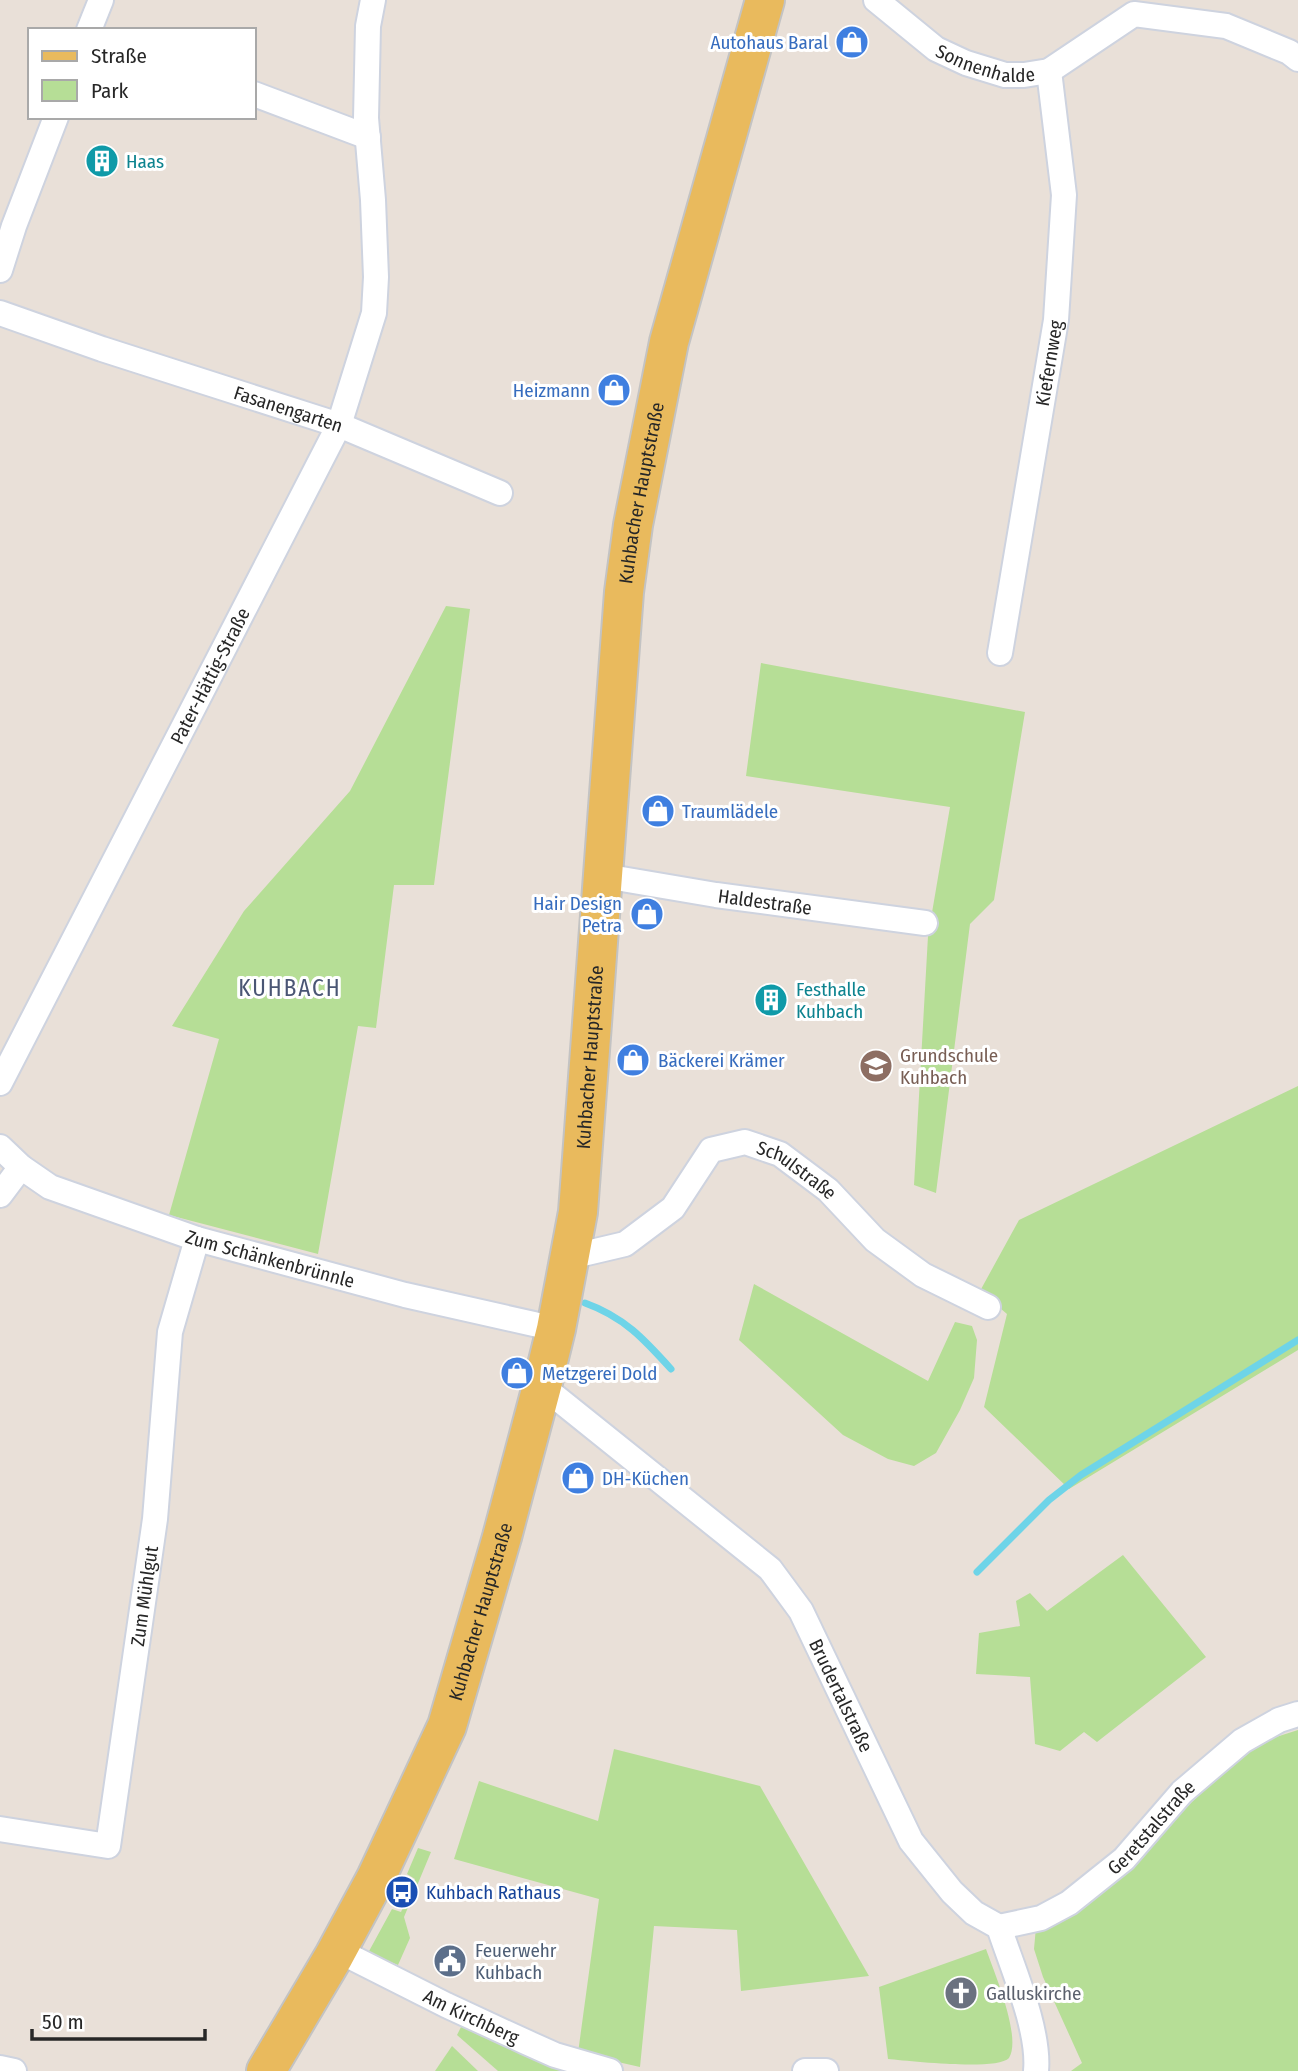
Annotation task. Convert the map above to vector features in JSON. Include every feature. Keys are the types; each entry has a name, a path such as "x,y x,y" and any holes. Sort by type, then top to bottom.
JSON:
{"main road":[{"name":"Kuhbacher Hauptstraße","path":"266,2071 307,2005 376,1878 447,1726 502,1537 556,1329 578,1212 624,592 633,525 668,342 765,0"}],"street":[{"path":"90,28 101,0"},
{"name":"Fasanengarten","path":"0,313 339,425 374,313 376,277 373,200 366,118 368,26 373,0"},
{"name":"Sonnenhalde","path":"876,0 936,50 1005,75 1049,71 1134,7 1226,26 1289,52 1298,60"},
{"name":"Kiefernweg","path":"1000,653 1056,320 1064,195 1049,71"},
{"path":"256,95 368,137"},
{"path":"0,270 55,119"},
{"path":"339,425 500,493"},
{"name":"Pater-Hättig-Straße","path":"0,1083 339,425"},
{"name":"Haldestraße","path":"604,876 716,895 925,923"},
{"name":"Schulstraße","path":"570,1257 625,1244 673,1208 711,1150 745,1142 780,1154 828,1190 875,1240 923,1275 988,1307"},
{"name":"Zum Schänkenbrünnle","path":"0,1147 21,1167 50,1187 197,1239 405,1295 556,1329"},
{"path":"0,1195 21,1167"},
{"name":"Zum Mühlgut","path":"0,1829 108,1846 155,1519 170,1332 197,1239"},
{"name":"Brudertalstraße","path":"542,1386 770,1569 801,1611 911,1841 952,1892 974,1913 999,1927"},
{"name":"Geretstalstraße","path":"999,1927 1041,1918 1069,1903 1125,1859 1182,1792 1242,1741 1279,1720 1298,1714"},
{"path":"999,1927 1032,2030 1037,2056 1036,2071"},
{"name":"Am Kirchberg","path":"337,1950 446,2005 555,2055 610,2071"},
{"path":"0,2068 14,2071"},
{"path":"805,2071 826,2071"}],"green space":[{"path":"446,606 470,609 434,885 394,885 376,1028 358,1026 318,1254 169,1215 219,1039 172,1026 244,911 350,791"},
{"path":"761,663 1025,712 994,900 970,924 936,1193 914,1185 928,936 950,807 746,776"},
{"path":"1298,1086 1298,1350 1069,1489 984,1407 1007,1314 980,1291 1019,1220"},
{"path":"754,1284 928,1381 955,1322 972,1326 977,1340 974,1378 936,1453 914,1466 888,1459 843,1435 739,1340"},
{"path":"1123,1555 1206,1657 1097,1742 1084,1732 1060,1751 1035,1744 1030,1677 976,1674 979,1633 1020,1626 1016,1601 1030,1593 1047,1611"},
{"path":"1298,1730 1298,2071 1071,2071 1082,2063 1043,1977 1034,1949 1036,1927 1128,1863 1238,1758 1273,1738"},
{"path":"614,1749 760,1786 869,1976 741,1991 737,1930 654,1926 640,2067 578,2053 599,1899 454,1859 479,1781 598,1821"},
{"path":"418,1848 431,1852 404,1917 410,1938 398,1965 368,1953 392,1909 401,1912 415,1879 407,1874"},
{"path":"986,1949 1010,2020 1012,2048 1009,2058 1001,2062 971,2065 888,2059 879,1987"},
{"path":"462,2025 571,2071 498,2071 457,2035"},
{"path":"452,2046 478,2071 435,2071"}],"waterway":[{"path":"585,1303 622,1322 671,1369"},
{"path":"977,1572 1049,1500 1081,1475 1298,1340"}],"place":[{"name":"Autohaus Baral","path":"852,42"},
{"name":"Haas","path":"102,161"},
{"name":"Heizmann","path":"614,390"},
{"name":"Traumlädele","path":"658,811"},
{"name":"Hair Design Petra","path":"647,914"},
{"name":"Festhalle Kuhbach","path":"771,1000"},
{"name":"Bäckerei Krämer","path":"633,1060"},
{"name":"Grundschule Kuhbach","path":"876,1066"},
{"name":"Metzgerei Dold","path":"517,1373"},
{"name":"DH-Küchen","path":"578,1478"},
{"name":"Kuhbach Rathaus","path":"402,1892"},
{"name":"Feuerwehr Kuhbach","path":"450,1961"},
{"name":"Galluskirche","path":"961,1993"}],"district":[{"name":"KUHBACH","path":"290,988"}]}
